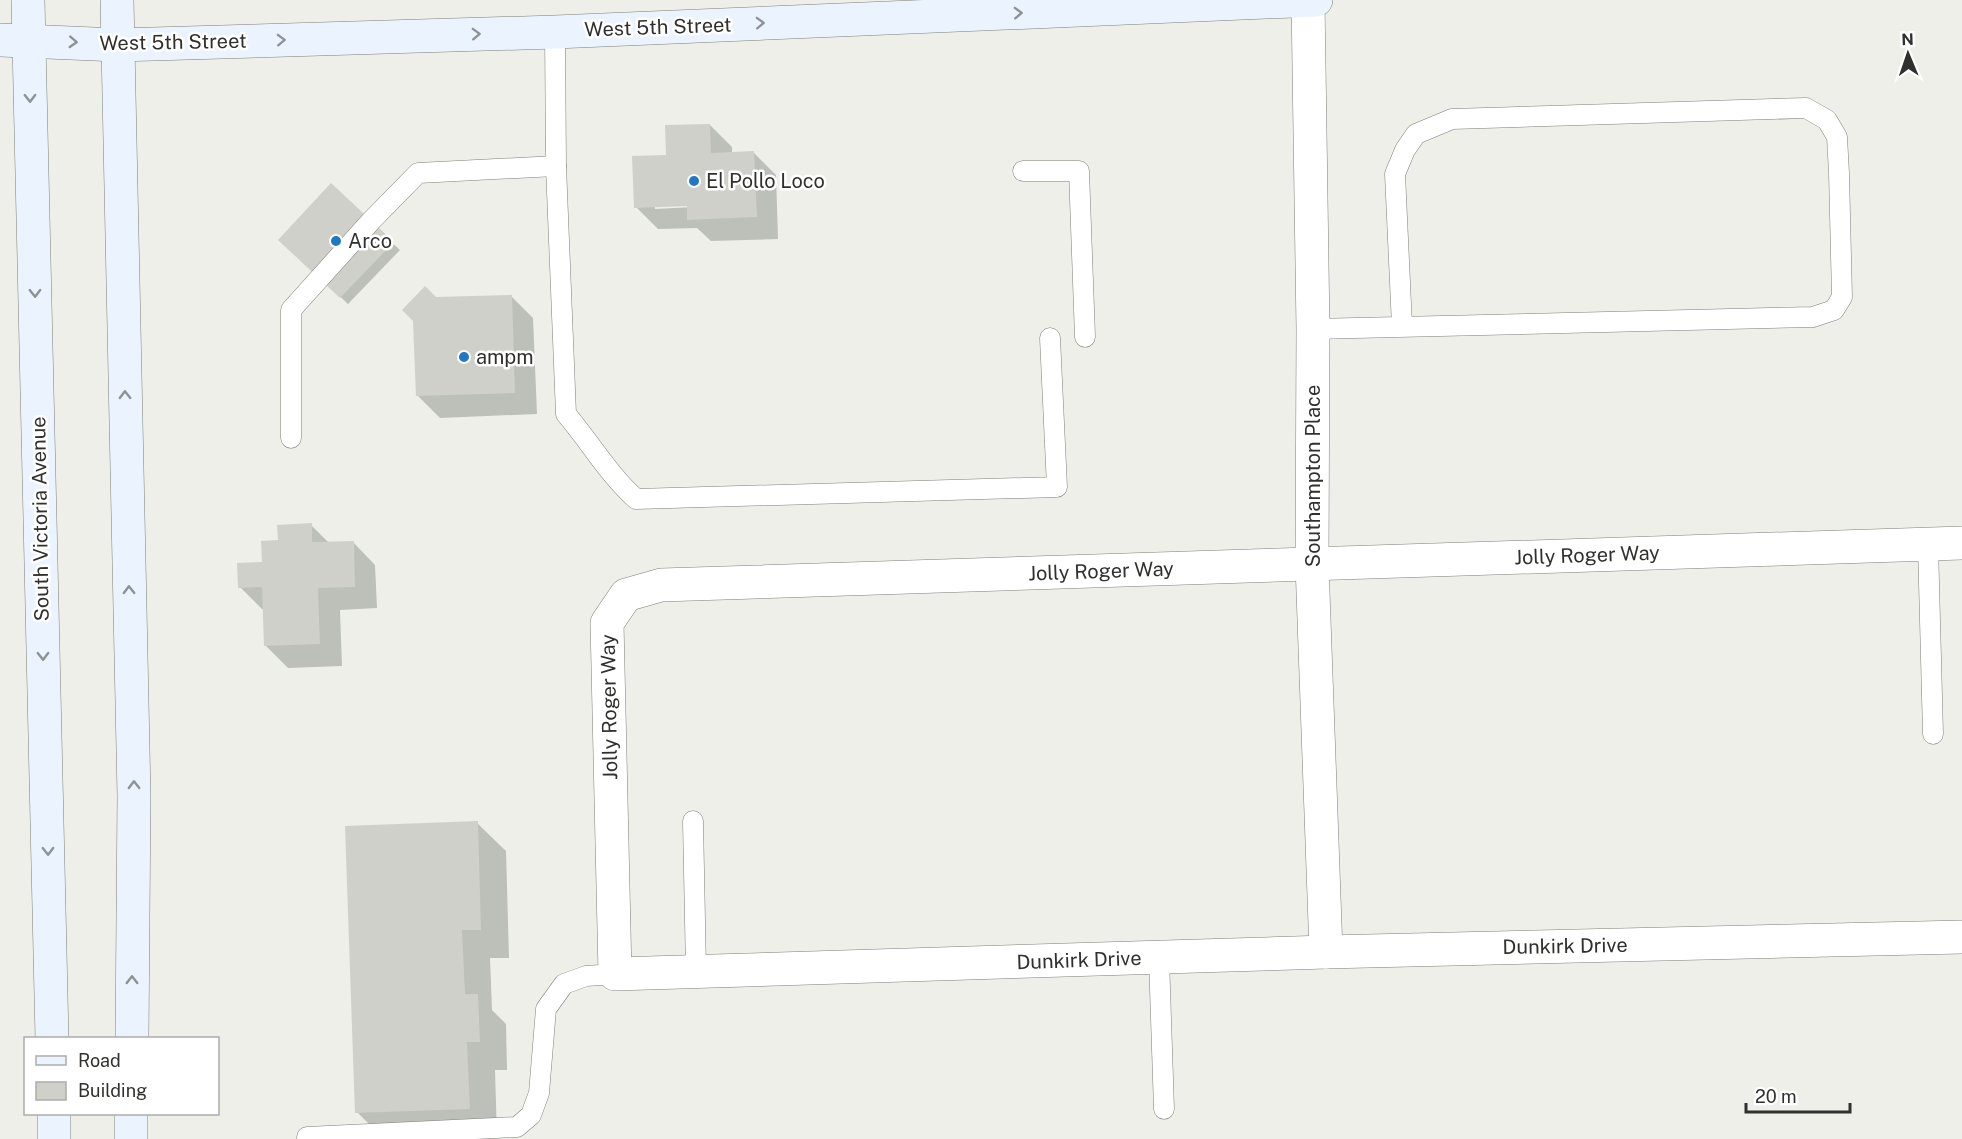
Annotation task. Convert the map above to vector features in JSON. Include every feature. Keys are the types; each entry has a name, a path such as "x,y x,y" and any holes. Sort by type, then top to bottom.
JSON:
{"main road":[{"name":"South Victoria Avenue","path":"28,0 14,40 52,1037"},
{"path":"117,0 134,796 132,1037"},
{"name":"West 5th Street","path":"14,40 118,45 555,32 1316,0"},
{"path":"54,1115 54,1139"},
{"path":"131,1115 131,1139"}],"street":[{"name":"Southampton Place","path":"1308,0 1314,329 1312,564 1326,952"},
{"name":"Jolly Roger Way","path":"615,974 607,623 626,595 661,585 1962,543"},
{"name":"Dunkirk Drive","path":"615,974 1326,952 1962,937"}],"lane":[{"path":"555,32 556,166 566,414 617,482 636,499 1057,487 1050,338"},
{"path":"1314,329 1813,317 1834,310 1842,297 1837,137 1827,120 1806,108 1452,118 1416,134 1405,150 1395,174 1402,326"},
{"path":"291,438 291,310 371,220 418,173 556,166"},
{"path":"1023,171 1079,171 1085,337"},
{"path":"1928,544 1933,734"},
{"path":"693,821 696,971"},
{"path":"1159,958 1164,1109"},
{"name":"Dunkirk Drive","path":"307,1137 517,1127 531,1115 539,1093 546,1009 564,984 586,976 615,974"}],"building":[{"name":"El Pollo Loco","path":"710,124 711,153 754,151 757,217 687,220 687,206 634,208 632,156 666,155 665,125"},
{"name":"Arco","path":"331,183 394,242 340,298 278,240"},
{"name":"ampm","path":"425,286 436,297 512,295 515,393 416,396 413,321 402,310"},
{"path":"312,523 312,542 354,541 355,587 318,588 320,644 264,646 262,587 238,588 237,563 262,562 261,541 278,540 277,525"},
{"path":"478,821 481,930 462,930 465,994 478,994 480,1042 467,1042 470,1109 355,1113 345,826"}],"place":[{"name":"El Pollo Loco","path":"694,181"},
{"name":"Arco","path":"336,241"},
{"name":"ampm","path":"464,357"}]}
